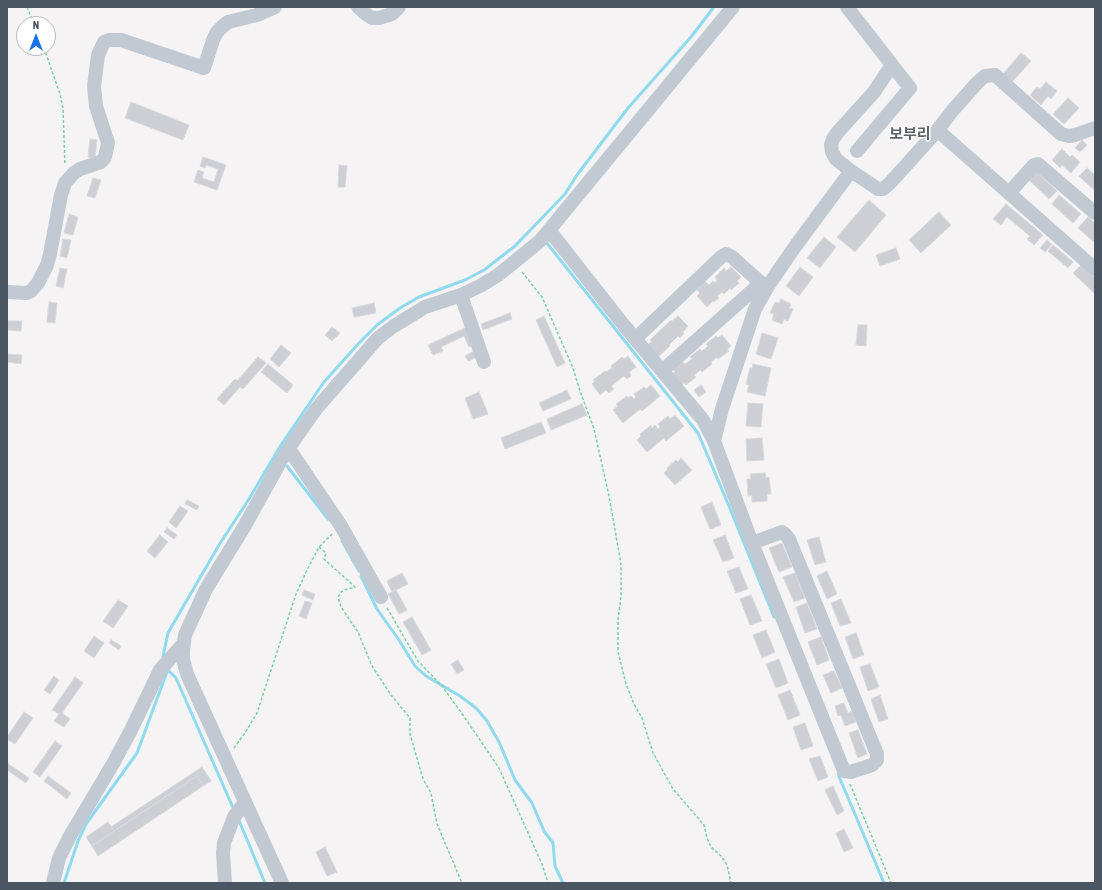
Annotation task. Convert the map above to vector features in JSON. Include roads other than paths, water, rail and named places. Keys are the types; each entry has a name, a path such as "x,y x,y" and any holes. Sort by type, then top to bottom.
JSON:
{"street":[{"path":"7,292 27,293 35,288 42,276 50,254 61,195 65,183 68,178 80,170 101,162 105,157 108,149 108,143 96,106 94,86 98,55 104,42 109,40 121,40 204,68 212,40 222,27 228,22 257,15 275,7"},
{"path":"358,7 372,18 379,18 392,14 399,7"},
{"path":"282,883 187,674 183,659 185,635 206,589 244,527 288,449 316,409 378,338 394,326 425,307 460,296 480,286 498,275 540,241 733,7"},
{"path":"846,7 910,88 857,151"},
{"path":"892,65 874,92 837,133 831,145 832,152 836,159 878,189 884,189 890,183 936,132 953,110 985,76 995,75 1061,134 1068,136 1075,135 1095,128"},
{"path":"936,132 943,135 1095,269"},
{"path":"1010,193 1034,165 1038,164 1095,213"},
{"path":"662,371 765,284 851,171"},
{"path":"549,230 635,339 703,420 714,442 752,543 844,771 851,772 872,764 877,760 877,754 789,539 782,532 752,543"},
{"path":"635,339 721,257 726,254 732,257 765,284"},
{"path":"714,442 722,409 755,309 765,284"},
{"path":"460,296 484,362"},
{"path":"288,449 341,526 381,597"},
{"path":"53,883 58,858 114,762 160,670 184,643"},
{"path":"225,883 223,854 224,843 234,816 245,802"}],"waterway":[{"path":"164,660 163,656 168,633 176,619 219,545 249,499 281,445 324,382 377,325 400,308 419,297 465,280 484,270 515,246 565,194 577,175 628,108 691,37 714,7"},
{"path":"546,242 698,433 774,617"},
{"path":"287,466 328,519"},
{"path":"342,541 359,571"},
{"path":"361,576 377,609 415,666 426,676 460,696 476,708 487,721 499,742 515,780 532,803 544,831 553,843 555,866 563,883"},
{"path":"64,883 78,841 86,824 137,753 168,669"},
{"path":"168,670 176,678 234,810"},
{"path":"838,774 884,883"},
{"path":"238,818 265,883"}],"district":[{"name":"보부리","path":"910,134"}]}
